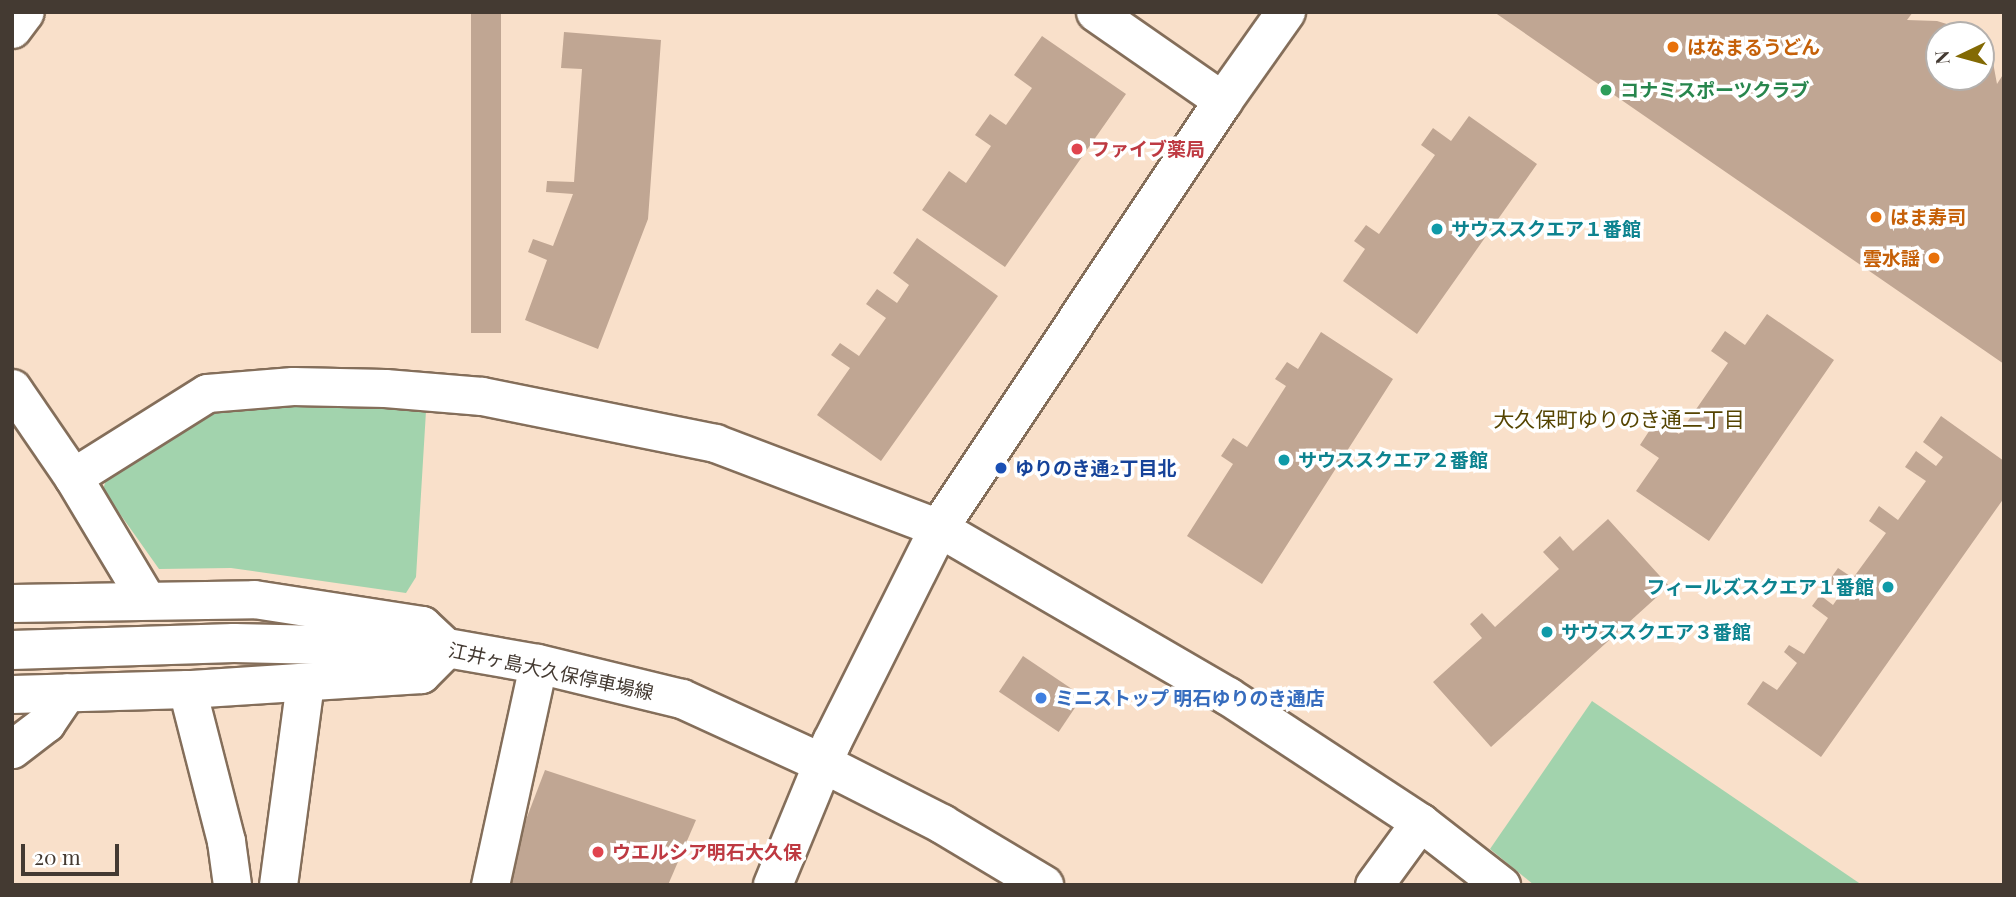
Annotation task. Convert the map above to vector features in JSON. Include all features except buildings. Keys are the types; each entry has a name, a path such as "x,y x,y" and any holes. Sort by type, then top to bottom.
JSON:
{"main road":[{"path":"773,885 822,763 939,528 1286,12"},
{"name":"江井ヶ島大久保停車場線","path":"12,650 234,643 447,648 538,664 682,699 822,763 942,824 1044,885"}],"street":[{"path":"12,29 25,12"},
{"path":"1095,12 1223,102"},
{"path":"73,477 207,393 293,386 385,388 482,396 715,443 939,528 1228,696 1420,821 1501,885"},
{"path":"12,388 73,477 146,598"},
{"path":"12,603 146,598 254,599 422,625 447,648 421,674 187,690 12,694"},
{"path":"490,885 538,664"},
{"path":"278,885 304,683"},
{"path":"187,690 226,841 232,885"},
{"path":"12,749 46,723 67,692"},
{"path":"1374,885 1420,821"}],"green space":[{"path":"417,404 426,411 416,577 406,593 231,568 159,569 103,490 108,472 204,406"},
{"path":"1592,701 1862,885 1534,885 1490,849"}],"place":[{"name":"はなまるうどん","path":"1673,47"},
{"name":"コナミスポーツクラブ","path":"1606,90"},
{"name":"ファイブ薬局","path":"1077,149"},
{"name":"はま寿司","path":"1876,217"},
{"name":"サウススクエア１番館","path":"1437,229"},
{"name":"雲水謡","path":"1934,258"},
{"name":"サウススクエア２番館","path":"1284,460"},
{"name":"ゆりのき通2丁目北","path":"1001,468"},
{"name":"フィールズスクエア１番館","path":"1888,587"},
{"name":"サウススクエア３番館","path":"1547,632"},
{"name":"ミニストップ 明石ゆりのき通店","path":"1041,698"},
{"name":"ウエルシア明石大久保","path":"598,852"}],"district":[{"name":"大久保町ゆりのき通二丁目","path":"1619,418"}]}
